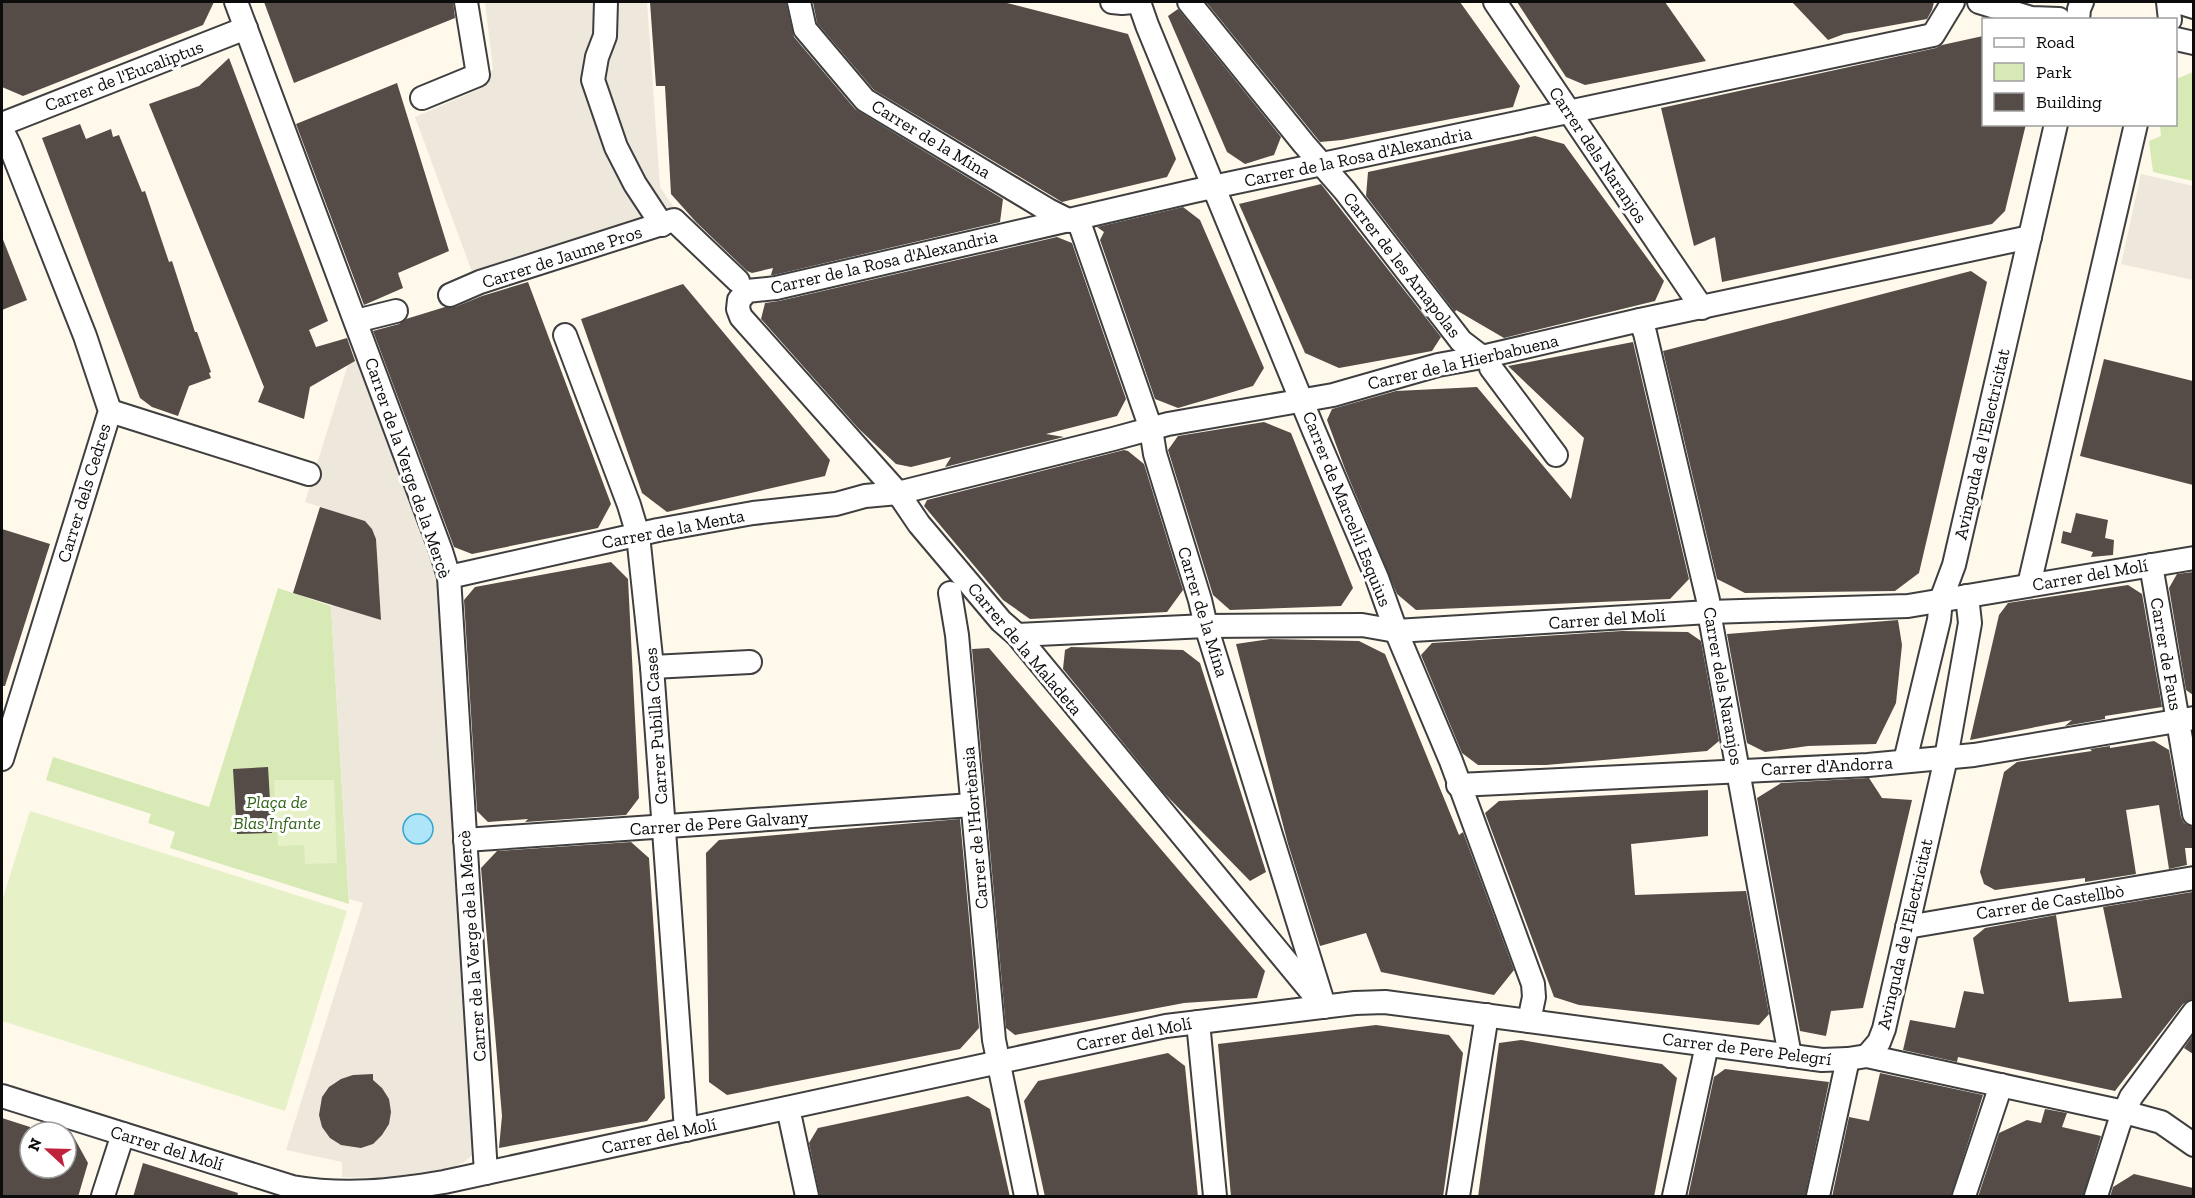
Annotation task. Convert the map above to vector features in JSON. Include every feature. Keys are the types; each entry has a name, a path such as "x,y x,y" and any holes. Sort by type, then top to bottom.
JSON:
{"street":[{"name":"Carrer de la Verge de la Mercè","path":"236,2 449,577 486,1173"},
{"path":"422,98 478,75 466,2"},
{"path":"606,2 605,36 597,57 593,80 616,147 635,184 668,222 742,286"},
{"name":"Carrer de la Mina","path":"799,2 805,29 865,100 1048,210 1074,220 1151,429 1155,454 1206,626 1324,1006"},
{"path":"1112,2 1133,2"},
{"name":"Carrer de Marcel·lí Esquius","path":"1139,2 1451,761 1533,984 1534,997 1529,1021"},
{"name":"Carrer de les Amapolas","path":"1189,2 1345,191 1461,341 1487,363 1556,455"},
{"name":"Carrer dels Naranjos","path":"1495,2 1702,308"},
{"name":"Carrer de la Rosa d'Alexandria","path":"742,286 776,288 1215,187 1933,35 1953,2"},
{"path":"1979,2 2031,18"},
{"path":"2020,2 2058,18"},
{"path":"2078,18 2082,2"},
{"path":"2168,2 2170,18"},
{"path":"2178,2 2193,7"},
{"name":"Carrer de l'Eucaliptus","path":"2,124 246,28"},
{"path":"2177,39 2193,43"},
{"name":"Avinguda de l'Electricitat","path":"1905,762 1939,620 1941,600 1954,565 2056,126"},
{"path":"2028,585 2136,126"},
{"name":"Carrer dels Cedres","path":"2,130 85,336 110,411 2,759"},
{"name":"Carrer de Jaume Pros","path":"450,295 480,282 543,274 668,222"},
{"name":"Carrer de la Hierbabuena","path":"898,493 1168,423 1332,395 1438,365 1487,363 1640,320 2030,237"},
{"name":"Carrer de la Maladeta","path":"742,286 738,309 741,316 898,493 931,538 1001,621 1017,635 1324,1006"},
{"path":"356,321 396,311"},
{"name":"Carrer dels Naranjos","path":"1640,320 1651,356 1708,600 1790,1056"},
{"name":"Carrer Pubilla Cases","path":"564,335 629,505 638,535 652,667 686,1130"},
{"path":"110,411 309,474"},
{"name":"Carrer de la Menta","path":"449,577 638,535 753,513 836,504 865,496 898,493"},
{"name":"Carrer del Molí","path":"1017,635 1206,626 1362,625 1396,631 1709,612 1908,606 2193,558"},
{"name":"Carrer de Faus","path":"2151,565 2186,719 2193,814"},
{"name":"Carrer de l'Hortènsia","path":"950,593 957,635 998,1063 1026,1197"},
{"name":"Avinguda de l'Electricitat","path":"1818,1197 1858,1058 1879,1042 1884,1029 1946,758 1970,623 1967,596"},
{"path":"652,667 750,662"},
{"name":"Carrer d'Andorra","path":"1458,785 1905,762 1985,753 2186,719"},
{"name":"Carrer de Pere Galvany","path":"465,840 972,805"},
{"name":"Carrer de Castellbò","path":"1907,927 2193,878"},
{"name":"Carrer de Pere Pelegrí","path":"1324,1006 1385,1002 1822,1060 1858,1058 2001,1085 2124,1112 2161,1122 2193,1145"},
{"name":"Carrer del Molí","path":"2,1096 292,1188 323,1195 398,1190 1166,1026 1324,1006"},
{"path":"2096,1197 2131,1097 2193,1012"},
{"path":"1458,1197 1487,1015"},
{"path":"1197,1022 1215,1197"},
{"path":"1674,1197 1707,1045"},
{"path":"1964,1197 2001,1085"},
{"path":"788,1108 807,1197"},
{"path":"103,1197 123,1134"}],"green space":[{"path":"2194,72 2193,181 2153,172 2149,141 2161,136 2160,126 2177,126 2177,79"},
{"name":"Plaça de Blas Infante","path":"278,588 331,606 349,904 170,848 175,832 148,823 151,814 46,780 53,757 209,807"},
{"path":"274,780 334,780 337,863 305,864 304,845 278,846"},
{"path":"30,811 347,911 285,1111 2,1021 2,901"}],"shaded area":[{"path":"485,2 647,2 660,187 688,228 479,291 415,117 480,89 493,69"},
{"path":"2141,174 2193,186 2193,280 2121,264"},
{"path":"355,351 443,569 439,612 475,1153 464,1162 451,1168 382,1178 342,1177 342,1162 286,1150 363,903 349,899 331,606 381,620 376,539 372,529 365,521 305,502 349,361"}],"water":[{"path":"418,814 424,815 432,823 432,835 424,843 418,844 412,843 404,835 403,829 404,823 412,815"}],"building":[{"path":"2,2 214,2 203,25 23,96 2,87"},
{"path":"264,2 453,2 455,18 294,83"},
{"path":"650,2 786,2 794,37 855,109 1003,199 1000,222 774,275 771,275 773,268 752,273 747,271 696,222 671,194 665,86 656,86"},
{"path":"813,2 1003,2 1128,34 1176,159 1167,177 1062,202 874,90 817,23"},
{"path":"1206,2 1460,2 1520,86 1513,107 1342,140 1320,142"},
{"path":"1517,2 1665,2 1706,61 1585,85 1566,77"},
{"path":"1792,2 1934,2 1927,19 1844,34 1828,40"},
{"path":"1178,9 1281,137 1274,155 1245,164 1227,152 1168,16"},
{"path":"1982,36 1982,126 2026,126 2005,211 1992,224 1722,282 1715,237 1694,246 1661,108"},
{"path":"229,58 328,321 309,330 316,347 347,338 355,361 310,387 304,419 258,402 264,387 149,104 199,86"},
{"path":"397,83 449,251 398,273 403,288 364,305 296,124"},
{"path":"80,124 86,139 111,129 113,137 119,135 142,192 145,191 211,372 209,373 211,378 189,386 178,416 152,407 140,398 42,138"},
{"path":"1535,136 1564,144 1664,281 1655,301 1504,338 1456,310 1455,312 1366,196 1368,172"},
{"path":"1321,184 1441,337 1432,351 1339,368 1305,353 1239,204"},
{"path":"1183,207 1200,220 1264,368 1253,386 1178,408 1155,399 1100,240 1104,232 1097,227"},
{"path":"2,237 27,300 2,310"},
{"path":"1057,237 1072,243 1126,399 1117,416 1046,434 1064,437 945,467 951,457 911,467 896,464 858,428 761,319 765,303"},
{"path":"1971,271 1987,282 1919,573 1895,591 1745,593 1717,579 1663,351"},
{"path":"528,282 611,504 598,528 472,554 454,547 373,331 445,307 455,307"},
{"path":"683,284 830,460 825,476 667,512 642,493 581,319"},
{"path":"1633,342 1689,579 1670,599 1416,610 1397,594 1327,420 1332,409 1396,391 1477,387 1571,499 1584,438 1508,366"},
{"path":"2104,359 2193,381 2193,485 2080,456"},
{"path":"1264,422 1291,433 1353,588 1341,606 1230,610 1213,595 1168,450 1178,436"},
{"path":"1124,450 1144,464 1183,590 1167,612 1030,619 1003,600 924,506 927,500"},
{"path":"320,507 365,521 372,529 376,539 381,620 293,593"},
{"path":"2076,513 2108,520 2105,538 2114,540 2113,555 2091,557 2093,552 2061,543 2063,531 2071,533"},
{"path":"2,529 50,544 5,686 2,686"},
{"path":"611,562 628,579 639,798 626,815 525,822 528,819 488,822 477,811 464,600 475,587"},
{"path":"2193,572 2193,695 2186,690 2169,588 2177,574"},
{"path":"2128,585 2142,594 2162,707 2105,716 2105,719 2065,726 2072,720 1970,740 1999,615 2008,603"},
{"path":"1898,620 1902,645 1896,703 1876,744 1808,746 1765,752 1747,743 1727,634"},
{"path":"1622,631 1688,632 1701,641 1719,741 1707,751 1546,765 1478,765 1462,753 1421,655 1432,643"},
{"path":"1270,639 1359,641 1385,654 1459,835 1463,832 1514,970 1494,995 1381,972 1366,933 1320,946 1288,844 1236,644"},
{"path":"1071,647 1183,650 1200,663 1266,872 1250,881 1164,793 1063,669 1065,650"},
{"path":"989,648 1265,971 1257,998 1184,1003 1015,1035 1006,1028 972,649"},
{"path":"2154,741 2169,750 2181,817 2184,823 2193,827 2193,848 2185,848 2187,865 2169,869 2159,805 2126,810 2136,874 2085,882 2085,878 1995,890 1984,884 1980,872 2004,772 2017,762"},
{"path":"268,767 272,833 237,834 233,769"},
{"path":"1869,778 1882,798 1912,800 1863,1008 1831,1011 1826,1036 1800,1031 1757,798 1781,783"},
{"path":"1708,790 1708,836 1631,844 1635,895 1746,891 1769,1014 1759,1025 1579,1005 1554,997 1485,813 1499,801"},
{"path":"960,819 979,1028 960,1049 727,1095 709,1082 706,853 719,840"},
{"path":"631,842 649,858 665,1098 647,1121 499,1148 502,1116 481,868 497,851"},
{"path":"2192,892 2193,999 2183,1004 2115,1091 1958,1057 1957,1062 1903,1050 1910,1020 1955,1028 1964,991 1984,994 1973,938 1985,928 2056,915 2069,1002 2122,998 2103,907"},
{"path":"1376,1025 1449,1035 1463,1053 1443,1197 1231,1197 1218,1044"},
{"path":"2193,1035 2193,1054 2184,1048"},
{"path":"1521,1040 1662,1064 1677,1078 1654,1197 1478,1197 1499,1043"},
{"path":"1168,1053 1185,1066 1198,1197 1045,1197 1024,1101 1038,1081"},
{"path":"1725,1069 1829,1082 1805,1197 1688,1197 1714,1077"},
{"path":"1880,1073 1983,1095 1951,1197 1832,1197 1849,1117 1869,1121"},
{"path":"373,1074 373,1080 389,1099 391,1112 389,1124 373,1144 361,1148 341,1145 330,1138 322,1127 319,1115 322,1097 329,1087 341,1079 353,1075"},
{"path":"968,1096 990,1109 1010,1197 820,1197 809,1143 818,1128"},
{"path":"2045,1109 2067,1113 2062,1127 2101,1136 2083,1197 1978,1197 1999,1133 2027,1120 2041,1123"},
{"path":"2,1118 18,1123 18,1180 78,1180 78,1145 88,1163 78,1197 2,1197"},
{"path":"143,1163 238,1193 237,1197 133,1197"},
{"path":"2134,1174 2193,1188 2193,1197 2110,1197 2113,1187"}]}
